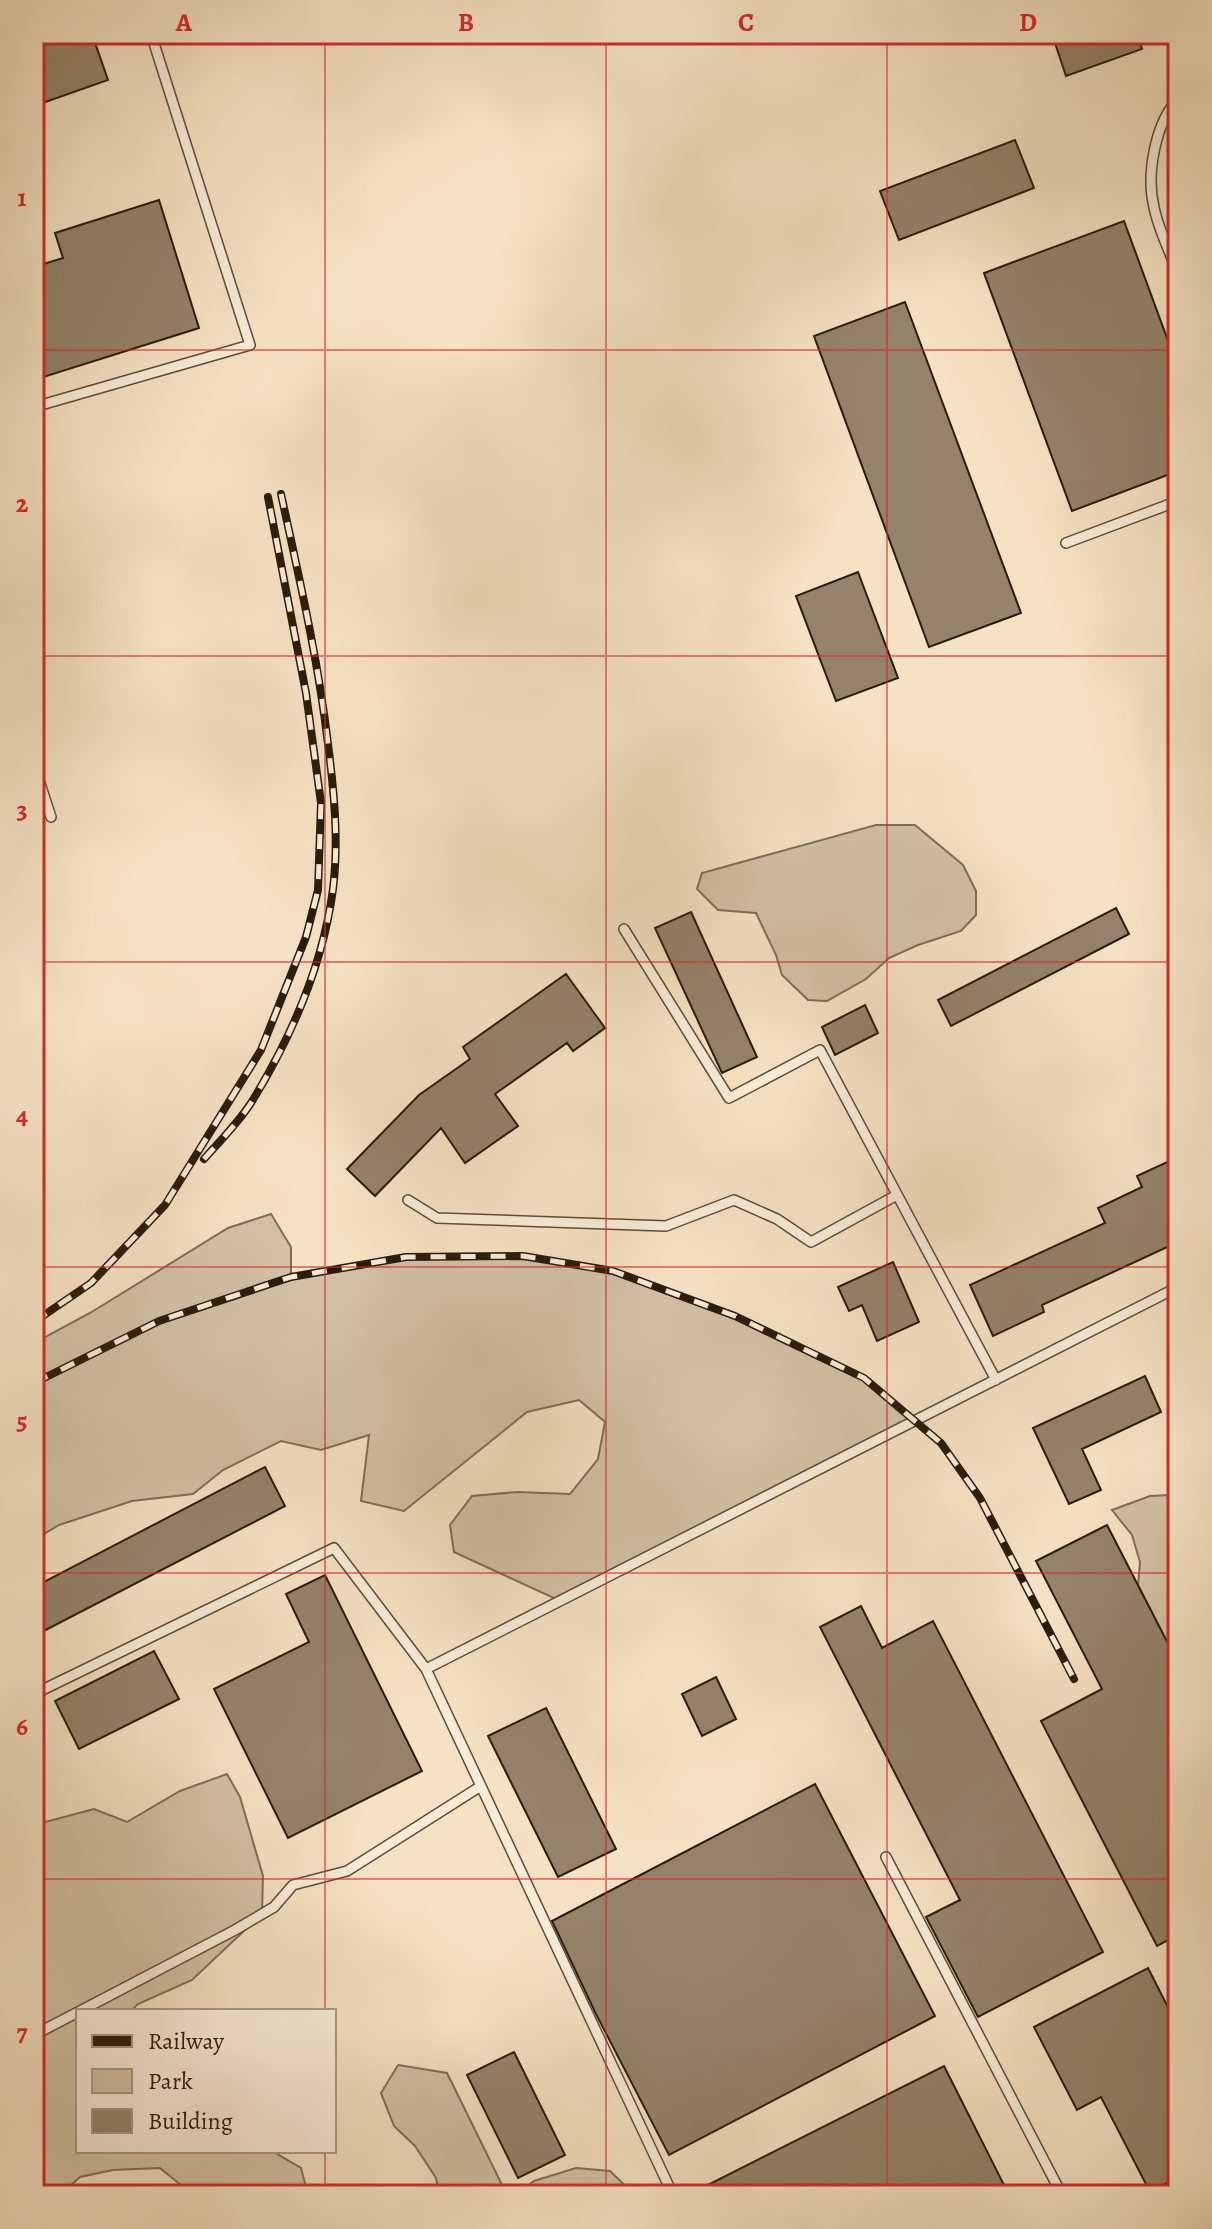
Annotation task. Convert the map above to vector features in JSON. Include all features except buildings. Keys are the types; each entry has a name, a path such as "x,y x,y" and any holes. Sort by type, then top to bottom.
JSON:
{"lane":[{"path":"34,407 250,345 151,34"},
{"path":"1178,99 1170,107 1152,154 1153,206 1178,273"},
{"path":"1066,543 1178,501"},
{"path":"34,765 51,817"},
{"path":"624,929 729,1098 820,1050 996,1380"},
{"path":"408,1200 437,1218 666,1226 734,1200 777,1219 811,1242 897,1195"},
{"path":"426,1669 1178,1287"},
{"path":"34,1694 334,1548 426,1669 673,2195"},
{"path":"83,2009 274,1907 293,1885 347,1871 481,1786"},
{"path":"886,1857 1062,2195"},
{"path":"34,2035 76,2013"}],"green space":[{"path":"876,825 915,825 963,865 976,891 976,915 961,931 889,958 866,979 827,1001 808,1000 782,975 756,913 718,910 697,889 702,873"},
{"path":"271,1214 291,1247 291,1277 406,1257 523,1256 613,1271 735,1316 864,1378 915,1421 560,1601 454,1552 450,1525 472,1496 517,1492 570,1494 598,1459 605,1422 579,1400 527,1412 404,1511 361,1501 369,1435 321,1450 281,1441 223,1470 193,1494 132,1501 59,1525 34,1540 34,1343 90,1313 228,1228"},
{"path":"1178,1462 1178,1663 1138,1586 1140,1562 1132,1535 1112,1510 1150,1496 1170,1495"},
{"path":"227,1774 240,1797 263,1876 262,1914 192,1980 133,2009 76,2009 76,2153 275,2153 301,2168 308,2195 193,2195 160,2168 113,2170 80,2177 60,2195 34,2195 34,1825 94,1809 127,1822 180,1791"},
{"path":"398,2065 447,2073 507,2195 439,2195 436,2178 415,2146 394,2126 381,2093"},
{"path":"576,2168 610,2171 635,2195 516,2195 534,2181"}],"railway":[{"path":"204,1159 251,1103 292,1027 322,945 333,889 335,816 324,712 308,618 281,494"},
{"path":"34,1322 91,1283 165,1205 261,1050 306,937 318,890 321,803 306,693 268,497"},
{"path":"34,1383 159,1321 291,1277 406,1257 523,1256 613,1271 735,1316 864,1378 941,1443 980,1498 1074,1679"}]}
